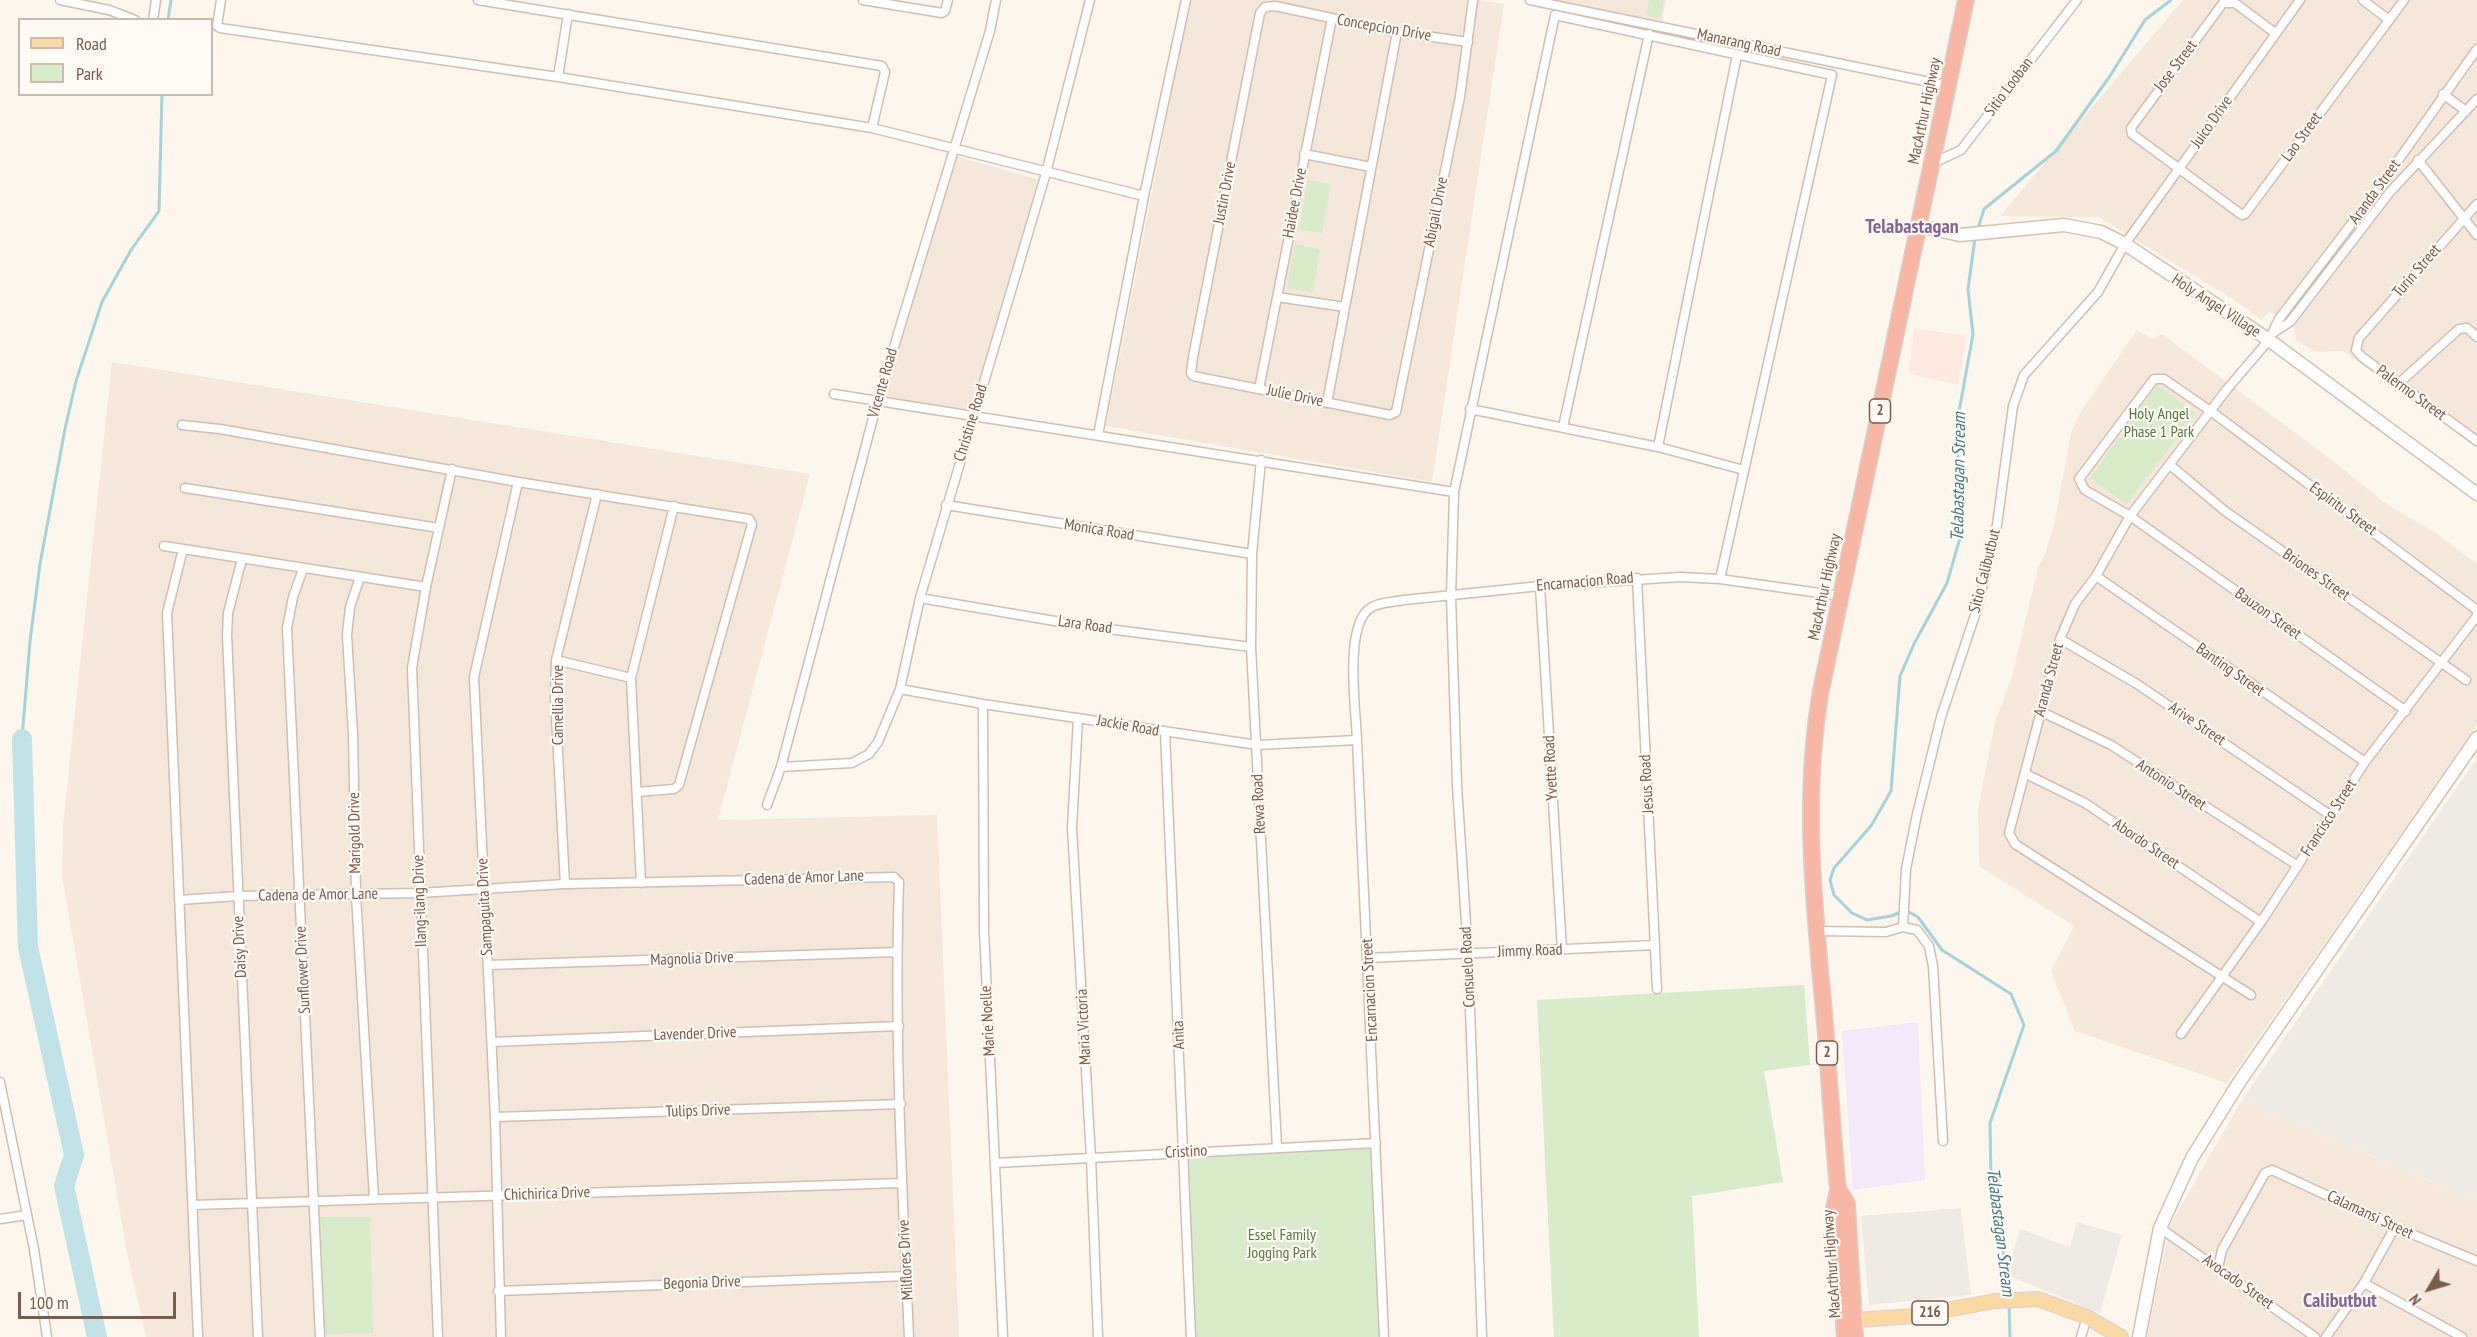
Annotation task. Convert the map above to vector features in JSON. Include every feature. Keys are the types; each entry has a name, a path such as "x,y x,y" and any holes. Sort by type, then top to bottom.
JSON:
{"highway":[{"name":"MacArthur Highway","path":"1856,1337 1834,1208 1838,1189 1817,931 1810,789 1818,708 1840,596 1966,0"},
{"name":"MacArthur Highway","path":"1845,1337 1854,1320"},
{"path":"1854,1320 1866,1337"}],"main road":[{"name":"216","path":"1854,1320 1914,1316 2018,1299 2052,1302 2087,1317 2121,1337"}],"street":[{"path":"60,0 109,10 130,18"},
{"path":"153,18 156,0"},
{"path":"221,0 218,26 220,28 558,77 872,128 1144,196"},
{"path":"478,0 882,66 885,72 872,128"},
{"path":"863,0 942,13 945,11 948,0"},
{"name":"Vicente Road","path":"767,805 781,767 779,765 877,402 990,32 996,0"},
{"name":"Christine Road","path":"781,767 852,763 862,759 878,742 900,689 920,598 1046,173 1090,0"},
{"path":"1098,435 1144,196 1186,0"},
{"name":"Manarang Road","path":"1530,0 1948,86"},
{"name":"Sitio Looban","path":"1933,163 1961,150 2077,0"},
{"name":"Juico Drive","path":"2125,244 2300,0"},
{"path":"2363,0 2389,20 2404,0"},
{"name":"Jose Street","path":"2178,170 2132,134 2132,125 2223,3 2235,3 2275,33"},
{"name":"Abigail Drive","path":"1393,414 1399,400 1460,97 1472,4"},
{"name":"Concepcion Drive","path":"1265,7 1275,6 1397,32 1468,42"},
{"name":"Justin Drive","path":"1197,378 1191,373 1193,357 1260,12 1265,7"},
{"path":"558,77 568,14"},
{"name":"Consuelo Road","path":"1482,1337 1468,954 1457,785 1451,596 1454,492 1555,15 1648,34"},
{"name":"Haidee Drive","path":"1259,389 1332,18"},
{"name":"Lao Street","path":"2178,170 2237,213 2245,214 2389,20"},
{"path":"1327,403 1397,32"},
{"path":"1563,427 1648,34 1737,56 1832,75 1720,579"},
{"name":"Aranda Street","path":"2271,337 2279,319 2477,49"},
{"path":"1658,447 1737,56"},
{"path":"2443,94 2466,111"},
{"name":"Aranda Street","path":"2251,995 2015,844 2009,832 2060,639 2075,604 2096,576 2130,516 2212,412 2228,388 2271,337 2293,318 2390,192 2477,99"},
{"path":"1304,154 1371,167"},
{"path":"2400,157 2418,160 2477,235"},
{"name":"Turin Street","path":"2359,338 2477,204"},
{"name":"Holy Angel Village","path":"1919,226 1960,235 2064,225 2101,232 2125,244 2271,337 2477,494"},
{"name":"Sitio Calibutbut","path":"1904,923 1906,869 1917,814 1941,717 1977,609 1997,525 2013,406 2024,375 2098,292 2125,244"},
{"path":"1277,297 1345,307"},
{"path":"2398,384 2459,329 2468,328 2477,338"},
{"name":"Palermo Street","path":"2359,338 2356,350 2362,357 2477,441"},
{"name":"Julie Drive","path":"1197,378 1393,414"},
{"name":"Espiritu Street","path":"2130,516 2085,490 2079,479 2154,379 2164,379 2474,606"},
{"path":"834,394 1454,492"},
{"path":"1470,409 1658,447 1744,470"},
{"path":"182,425 749,519 752,524 679,785 674,789 637,792"},
{"name":"Rewa Road","path":"1261,460 1252,554 1251,647 1277,1147"},
{"name":"Briones Street","path":"2170,465 2225,511 2466,680"},
{"name":"Ilang-ilang Drive","path":"438,1337 412,668 426,587 452,469"},
{"name":"Sampaguita Drive","path":"501,1337 492,1042 474,677 518,482"},
{"path":"185,488 439,528"},
{"name":"Camellia Drive","path":"565,884 555,697 556,660 597,494"},
{"name":"Monica Road","path":"946,505 1252,554"},
{"path":"641,883 630,678 674,506"},
{"name":"Bauzon Street","path":"2130,516 2406,711"},
{"path":"164,546 426,587"},
{"path":"183,549 167,613 198,1337"},
{"name":"Daisy Drive","path":"242,559 228,613 227,634 258,1337"},
{"name":"Sunflower Drive","path":"303,569 293,597 287,628 320,1337"},
{"name":"Banting Street","path":"2096,576 2365,762"},
{"name":"Marigold Drive","path":"360,577 350,608 347,635 353,734 356,895 374,1199"},
{"name":"Encarnacion Road","path":"1354,643 1358,621 1372,607 1404,600 1540,586 1637,578 1720,579 1840,596"},
{"name":"Jesus Road","path":"1637,578 1657,989"},
{"name":"Yvette Road","path":"1540,586 1562,950"},
{"name":"Lara Road","path":"920,598 1084,626 1251,647"},
{"name":"Francisco Street","path":"2181,1034 2261,922 2365,762 2477,616 2474,606"},
{"name":"Arive Street","path":"2060,639 2137,684 2330,815"},
{"name":"Encarnacion Street","path":"1354,643 1384,1337"},
{"path":"556,660 630,678"},
{"name":"Jackie Road","path":"900,689 1257,746 1357,740"},
{"name":"Marie Noelle","path":"983,704 984,930 1003,1337"},
{"name":"Antonio Street","path":"2040,711 2111,745 2298,866"},
{"name":"Maria Victoria","path":"1078,718 1072,828 1091,1158 1098,1337"},
{"name":"Anita","path":"1165,732 1191,1337"},
{"path":"2139,1337 2160,1228 2181,1180 2210,1128 2477,738"},
{"name":"Abordo Street","path":"2026,774 2085,803 2261,922"},
{"name":"Cadena de Amor Lane","path":"179,900 238,896 419,893 565,884 894,877"},
{"name":"Milflores Drive","path":"894,877 899,882 897,952 902,1183 909,1337"},
{"path":"1817,931 1886,932 1904,923 1917,930 1929,946 1933,966 1943,1141"},
{"name":"Jimmy Road","path":"1368,958 1655,945"},
{"name":"Magnolia Drive","path":"488,965 897,952"},
{"name":"Lavender Drive","path":"492,1042 899,1026"},
{"path":"0,1082 27,1215 46,1337"},
{"name":"Tulips Drive","path":"495,1117 901,1104"},
{"name":"Cristino","path":"996,1162 1376,1143"},
{"name":"Calamansi Street","path":"2218,1268 2222,1250 2265,1173 2272,1170 2395,1227 2477,1261"},
{"name":"Chichirica Drive","path":"193,1205 902,1183"},
{"path":"0,1219 27,1215"},
{"path":"2326,1337 2364,1283 2395,1227"},
{"name":"Avocado Street","path":"2160,1228 2315,1337"},
{"name":"Begonia Drive","path":"498,1291 907,1276"},
{"path":"2364,1283 2462,1337"},
{"path":"2080,1337 2087,1317"}],"shaded area":[{"path":"1190,0 1479,0 1504,4 1432,482 1106,426"},
{"path":"1548,0 1666,0 1661,25"},
{"path":"2183,0 2477,0 2477,445 2343,351 2315,352 2296,340 2295,328 2269,311 2262,320 2237,302 2099,217 2000,216"},
{"path":"953,155 1039,180 970,415 884,400"},
{"path":"1914,328 1967,336 1958,385 1909,374"},
{"path":"2137,330 2152,339 2162,334 2333,461 2385,503 2436,533 2477,564 2477,725 2227,1083 2075,1031 2051,971 2074,926 1979,866 1978,809 1995,722 2012,676 2038,568 2054,525 2071,433 2080,413"},
{"path":"112,362 810,474 718,820 937,815 959,1337 146,1337 127,1253 62,876 63,825"},
{"path":"2477,758 2477,1201 2242,1100"},
{"path":"1918,1022 1925,1180 1853,1190 1842,1031"},
{"path":"2242,1100 2477,1201 2477,1337 2147,1337 2170,1225"},
{"path":"1961,1208 1971,1295 1869,1305 1861,1216"},
{"path":"2077,1222 2122,1235 2100,1313 2007,1275 2020,1229 2070,1247"}],"green space":[{"path":"1649,0 1664,0 1660,18 1646,15"},
{"path":"1308,180 1331,184 1322,233 1299,229"},
{"path":"1295,244 1320,249 1313,292 1287,288"},
{"name":"Holy Angel Phase 1 Park","path":"2157,385 2196,414 2126,504 2090,478"},
{"path":"1804,985 1810,1065 1764,1071 1783,1182 1692,1196 1699,1337 1554,1337 1537,1000"},
{"name":"Essel Family Jogging Park","path":"1373,1148 1381,1337 1193,1337 1186,1155"},
{"path":"320,1217 370,1217 373,1333 323,1334"}],"waterway":[{"path":"168,18 171,0"},
{"name":"Telabastagan Stream","path":"1978,229 1984,209 2056,151 2110,76 2145,20 2171,0"},
{"path":"22,739 30,641 40,564 65,429 76,381 102,302 131,250 159,211 162,96"},
{"name":"Telabastagan Stream","path":"1975,238 1968,289 1973,334 1957,423 1960,538 1947,583 1914,644 1900,676 1891,791 1871,826 1834,868 1830,880 1834,895 1852,913 1867,920 1891,916 1905,910 1918,917 1942,950 2011,994 2024,1025 1990,1123 1991,1183 2008,1278 2008,1298"},
{"path":"22,739 28,947 74,1155 64,1186 97,1337"},
{"name":"Telabastagan Stream","path":"2009,1304 2010,1337"}],"district":[{"name":"Telabastagan","path":"1912,227"},
{"name":"Calibutbut","path":"2340,1301"}]}
